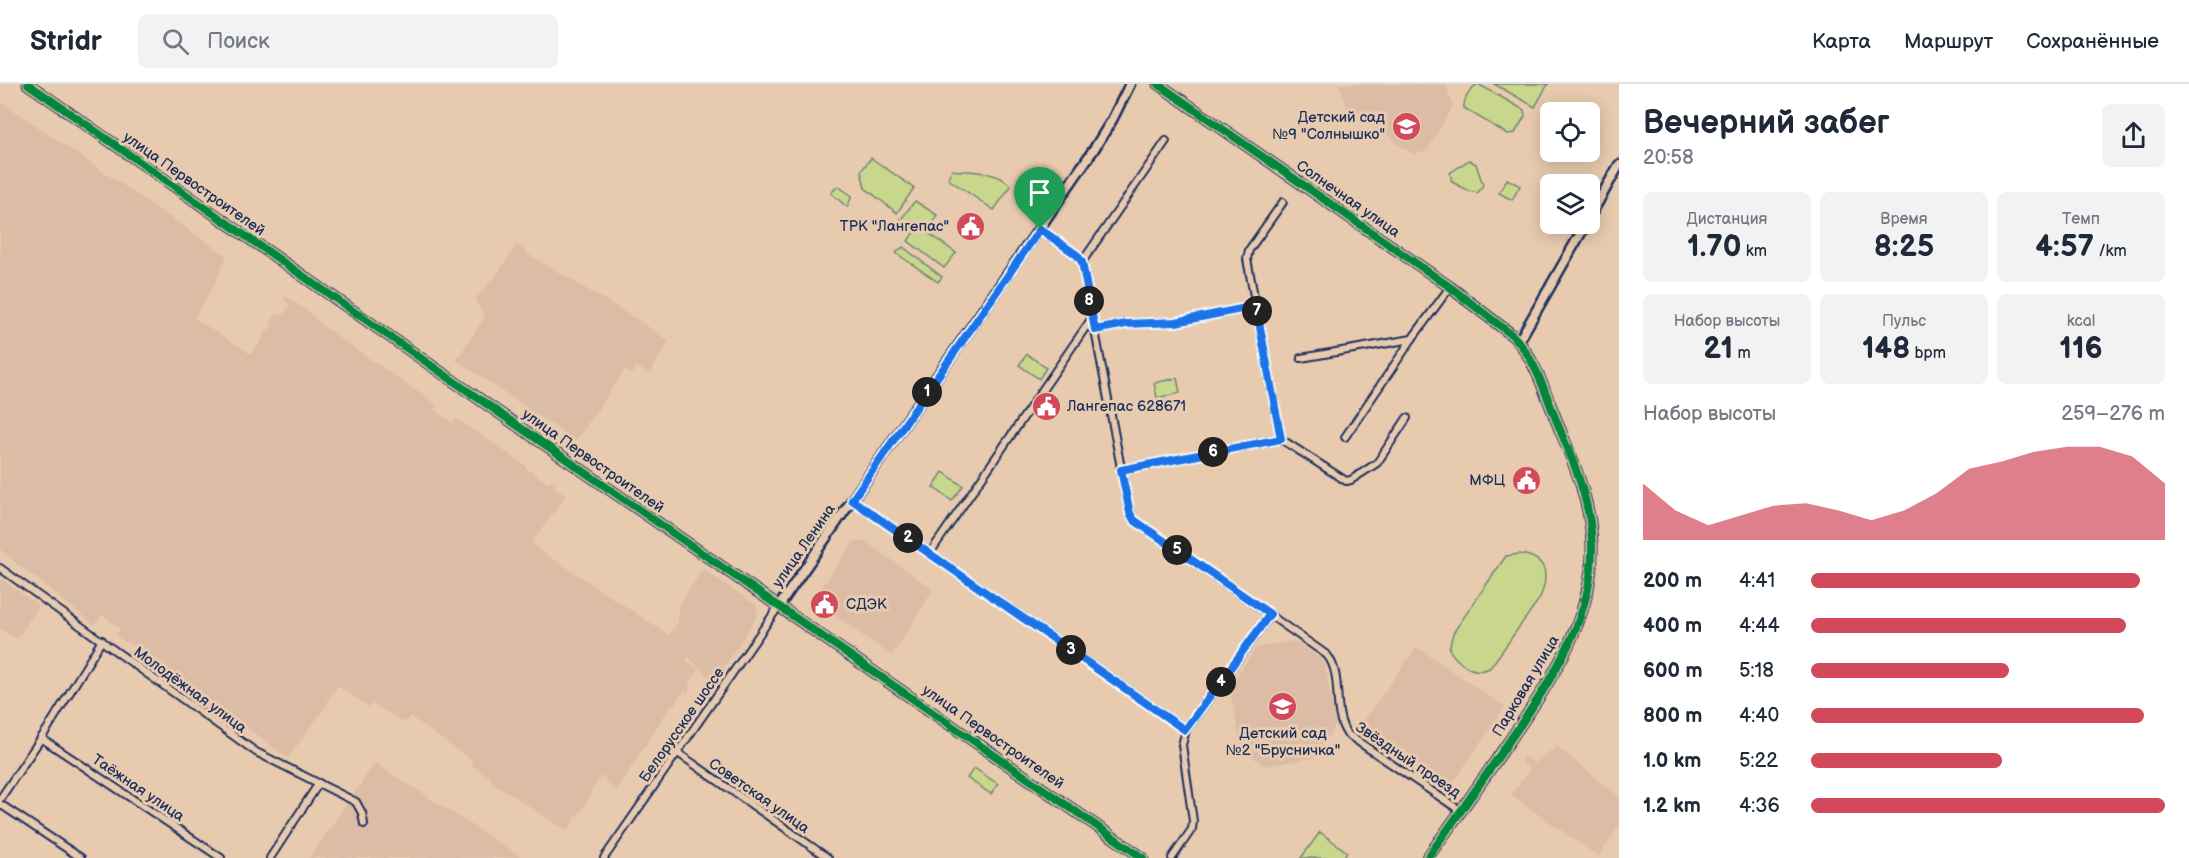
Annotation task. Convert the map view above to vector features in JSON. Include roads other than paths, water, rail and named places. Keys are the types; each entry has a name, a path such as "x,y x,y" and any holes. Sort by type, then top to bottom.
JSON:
{"street":[{"name":"улица Первостроителей","path":"28,84 1143,858"},
{"name":"улица Ленина","path":"779,606 1040,229 1103,135 1131,84"},
{"name":"Солнечная улица","path":"1158,84 1450,287 1520,342"},
{"path":"1040,229 1077,255 1082,262 1166,141"},
{"path":"1600,198 1619,165"},
{"path":"1281,439 1247,255 1283,202"},
{"path":"1520,342 1580,234"},
{"name":"Звёздный проезд","path":"1082,262 1121,470 1130,513 1134,520 1270,614 1331,660 1342,724 1347,734 1461,811"},
{"path":"1345,437 1450,287"},
{"path":"1086,326 1095,330 1126,324 1176,322 1256,306"},
{"path":"930,553 1092,318"},
{"path":"1301,358 1412,339"},
{"name":"Парковая улица","path":"1427,858 1551,678 1577,626 1590,577 1592,532 1585,494 1547,399 1520,342"},
{"path":"1121,470 1281,439 1346,481 1377,463 1407,418"},
{"path":"852,500 1185,730"},
{"name":"Молодёжная улица","path":"0,568 256,752 356,802 362,813 364,824"},
{"name":"Белорусское шоссе","path":"604,858 779,606"},
{"path":"1172,858 1191,829 1193,821 1182,745 1185,730 1270,614"},
{"path":"81,858 0,802 102,640"},
{"name":"Таёжная улица","path":"41,738 221,858"},
{"name":"Советская улица","path":"678,753 828,858"},
{"path":"270,858 319,783"},
{"path":"814,858 818,851"}],"place":[{"name":"Детский сад №9 \"Солнышко\"","path":"1406,126"},
{"name":"ТРК \"Лангепас\"","path":"970,226"},
{"name":"Лангепас 628671","path":"1046,406"},
{"name":"МФЦ","path":"1526,480"},
{"name":"СДЭК","path":"825,604"},
{"name":"Детский сад №2 \"Брусничка\"","path":"1283,706"}]}
